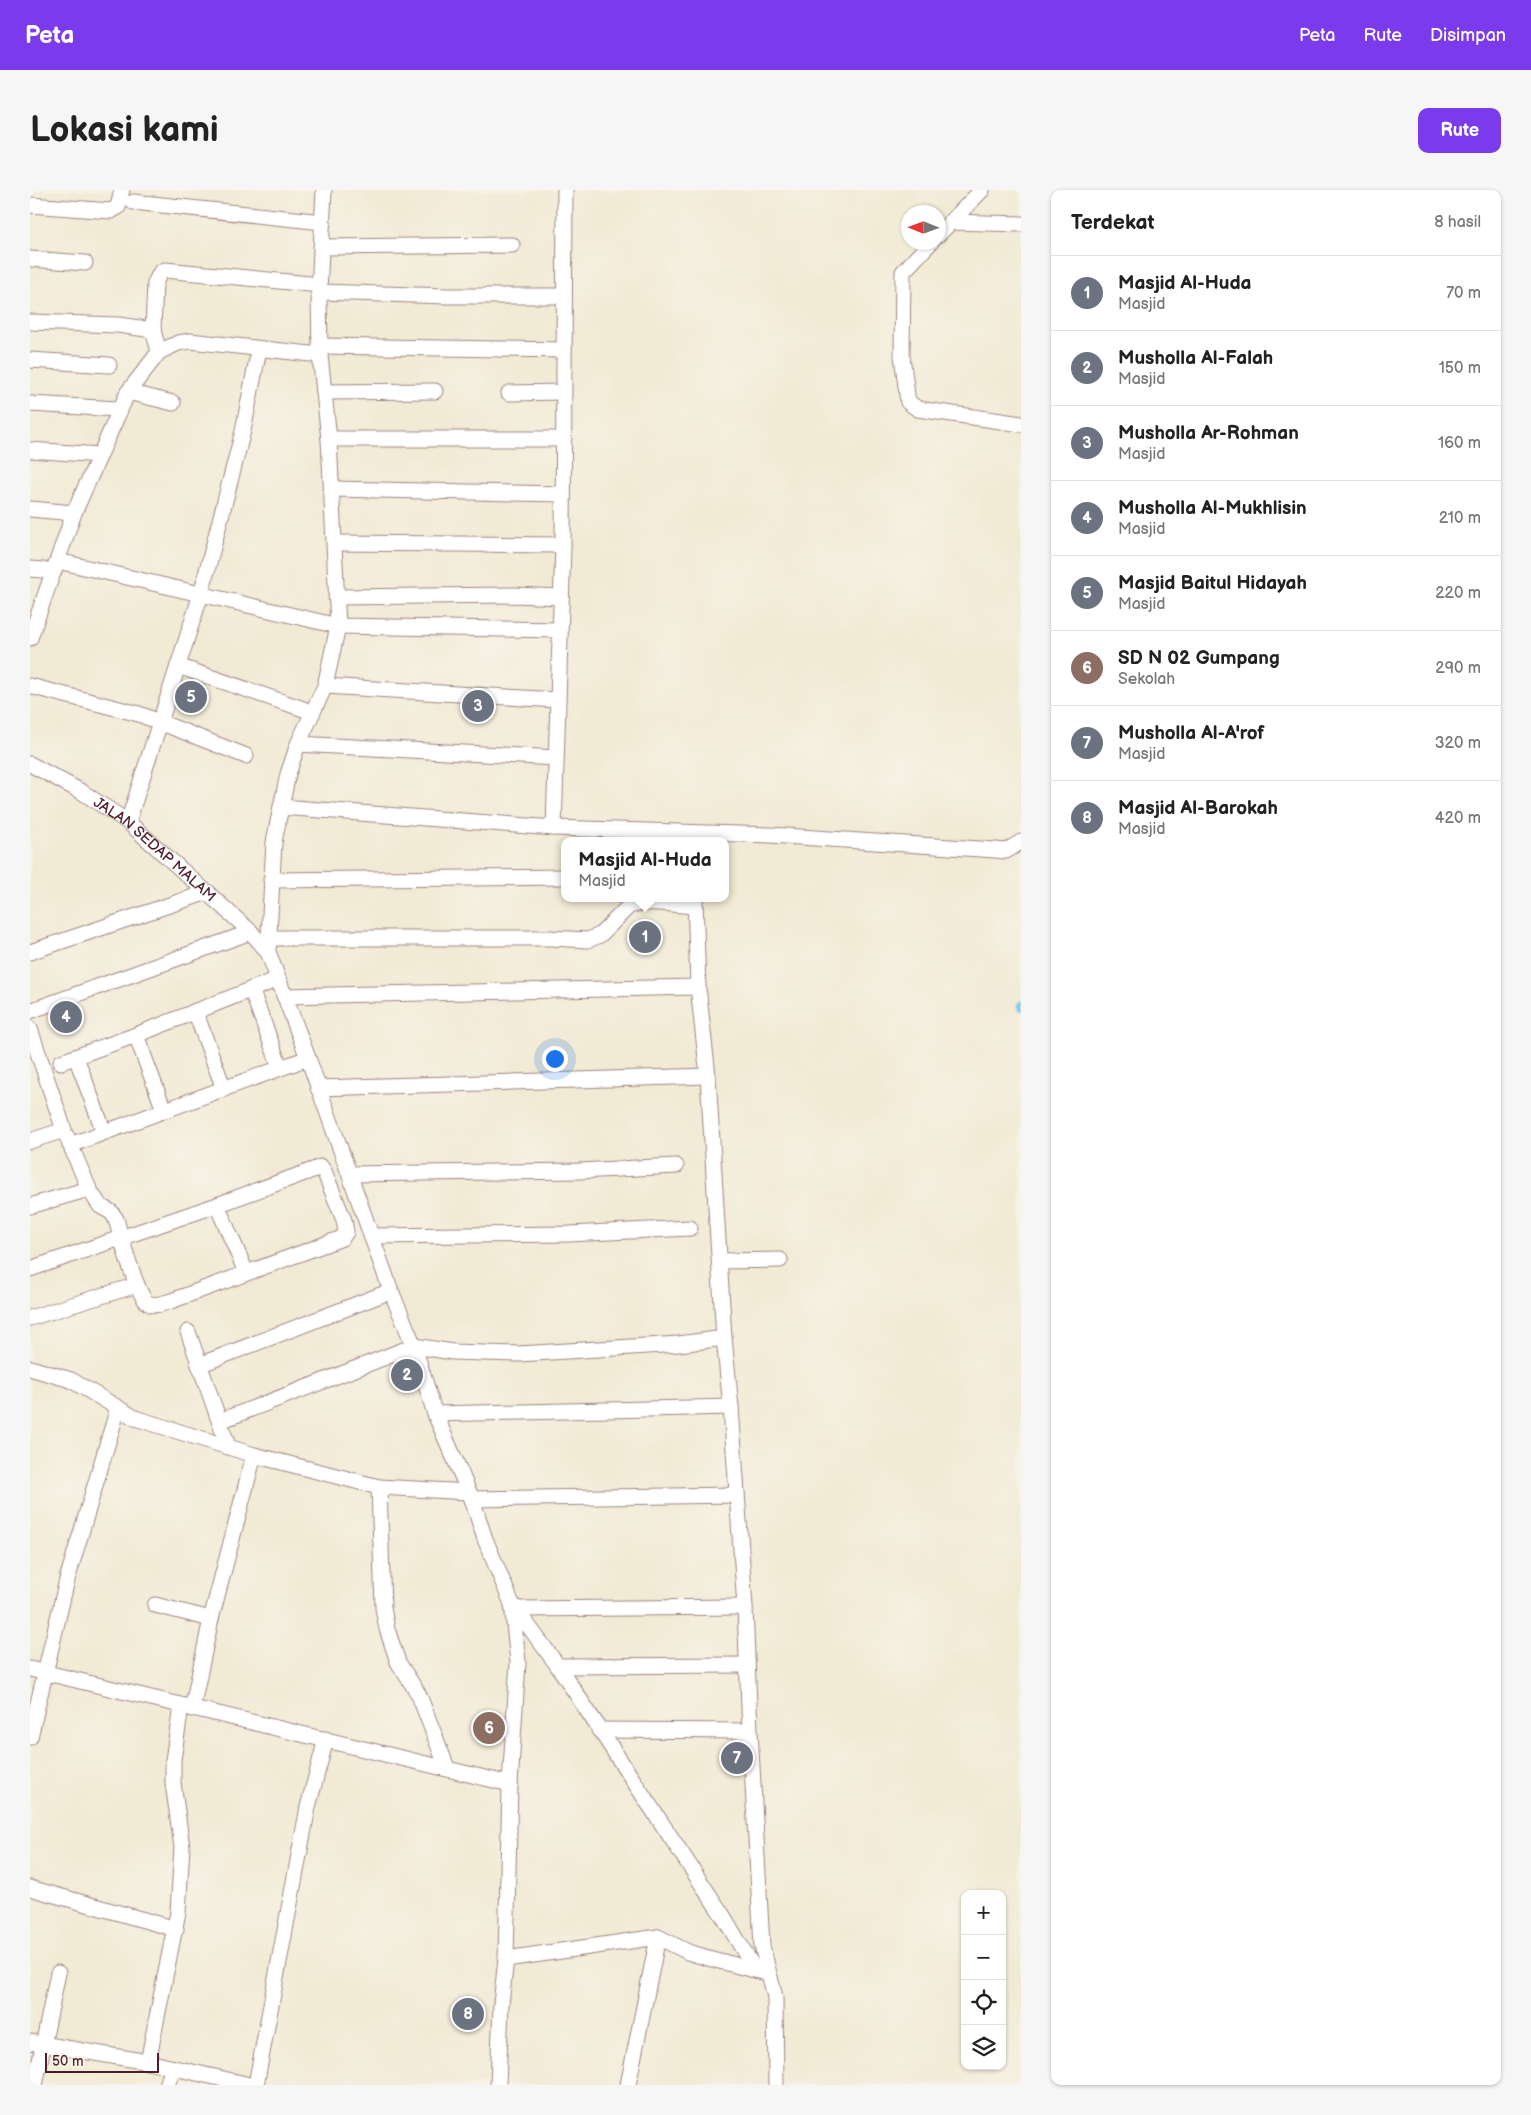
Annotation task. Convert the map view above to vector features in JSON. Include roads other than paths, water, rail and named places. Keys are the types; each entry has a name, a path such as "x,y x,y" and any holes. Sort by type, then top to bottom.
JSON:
{"street":[{"path":"30,205 111,211 118,207 122,190"},
{"path":"324,190 320,288 320,351 329,439 338,626 325,686 298,744 288,774 274,842 269,945 284,996 391,1291 414,1346 435,1414 471,1496 484,1539 515,1607 558,1666 599,1730 763,1972 775,1997 776,2085"},
{"path":"554,828 563,545 565,190"},
{"path":"946,226 982,190"},
{"path":"134,202 323,222"},
{"path":"950,222 1021,224"},
{"path":"322,247 512,245"},
{"path":"924,250 903,272 902,356 908,402 918,409 1021,424"},
{"path":"30,259 85,263"},
{"path":"159,352 154,330 154,283 160,272 165,270 320,288 447,296 564,296"},
{"path":"30,322 118,326 154,330"},
{"path":"30,638 33,622 56,566 74,513 118,409 128,392 159,352 178,343 190,341 260,349 320,351 564,350"},
{"path":"128,822 201,594 243,431 260,349"},
{"path":"30,360 109,365"},
{"path":"324,392 435,390"},
{"path":"128,392 173,403"},
{"path":"509,393 564,392"},
{"path":"30,404 118,409"},
{"path":"329,439 564,439"},
{"path":"30,450 100,455"},
{"path":"332,489 563,494"},
{"path":"30,509 74,513"},
{"path":"335,543 563,545"},
{"path":"30,569 56,566 201,594 338,626 560,630"},
{"path":"336,597 514,595 561,597"},
{"path":"178,666 312,712"},
{"path":"30,686 118,708 160,722 246,756"},
{"path":"325,686 557,700"},
{"path":"298,744 556,758"},
{"name":"JALAN SEDAP MALAM","path":"30,764 82,792 128,822 251,932 269,945"},
{"path":"281,807 690,837 770,835 1000,851 1013,848 1021,842"},
{"path":"271,880 561,877"},
{"path":"30,952 208,892"},
{"path":"269,945 588,940 600,935 629,906 634,904 695,902 698,987 708,1076 724,1338 731,1407 745,1607 746,1665 763,1972"},
{"path":"30,1011 251,932"},
{"path":"61,1062 136,1035 278,979"},
{"path":"284,996 698,987"},
{"path":"251,989 280,1067"},
{"path":"195,1011 224,1089"},
{"path":"30,1029 70,1145 89,1189 100,1206 111,1212 116,1219 121,1239 144,1300 158,1305 342,1238 346,1232 344,1220 324,1171 321,1167 317,1167 217,1205 121,1239 30,1269"},
{"path":"136,1035 164,1110"},
{"path":"76,1057 104,1132"},
{"path":"70,1145 308,1058"},
{"path":"318,1088 708,1076"},
{"path":"30,1140 64,1130"},
{"path":"350,1174 579,1171 676,1166"},
{"path":"30,1206 89,1189"},
{"path":"334,1197 354,1189"},
{"path":"217,1205 246,1272"},
{"path":"371,1236 569,1234 690,1228"},
{"path":"720,1261 780,1260"},
{"path":"30,1318 137,1285"},
{"path":"199,1365 391,1291"},
{"path":"188,1332 228,1446"},
{"path":"220,1422 414,1346 453,1352 518,1354 679,1344 724,1338"},
{"path":"30,1368 71,1380 135,1418 254,1455 379,1487 471,1496 737,1495"},
{"path":"435,1414 731,1407"},
{"path":"30,1737 67,1580 118,1408"},
{"path":"148,2062 176,1929 182,1847 175,1808 173,1776 186,1708 254,1455"},
{"path":"379,1487 383,1608 388,1629 398,1662 419,1695 447,1768"},
{"path":"155,1605 211,1619"},
{"path":"515,1607 745,1607"},
{"path":"498,2085 501,2004 506,1959 510,1784 518,1662 515,1607"},
{"path":"558,1666 746,1665"},
{"path":"30,1669 186,1708 326,1739 510,1784"},
{"path":"599,1730 750,1731"},
{"path":"256,2085 308,1807 326,1739"},
{"path":"30,1888 176,1929"},
{"path":"506,1959 658,1937 708,1958 763,1972"},
{"path":"628,2085 658,1937"},
{"path":"35,2085 37,2043 58,1974"},
{"path":"37,2043 148,2062 250,2085"},
{"path":"167,2085 173,2068"}],"waterway":[{"path":"1021,1003 1019,1005 1021,1009"}],"place":[{"name":"Masjid Baitul Hidayah","path":"191,697"},
{"name":"Musholla Ar-Rohman","path":"478,706"},
{"name":"Masjid Al-Huda","path":"645,937"},
{"name":"Musholla Al-Mukhlisin","path":"66,1017"},
{"name":"Musholla Al-Falah","path":"407,1375"},
{"name":"SD N 02 Gumpang","path":"489,1728"},
{"name":"Musholla Al-A'rof","path":"737,1758"},
{"name":"Masjid Al-Barokah","path":"468,2014"}]}
